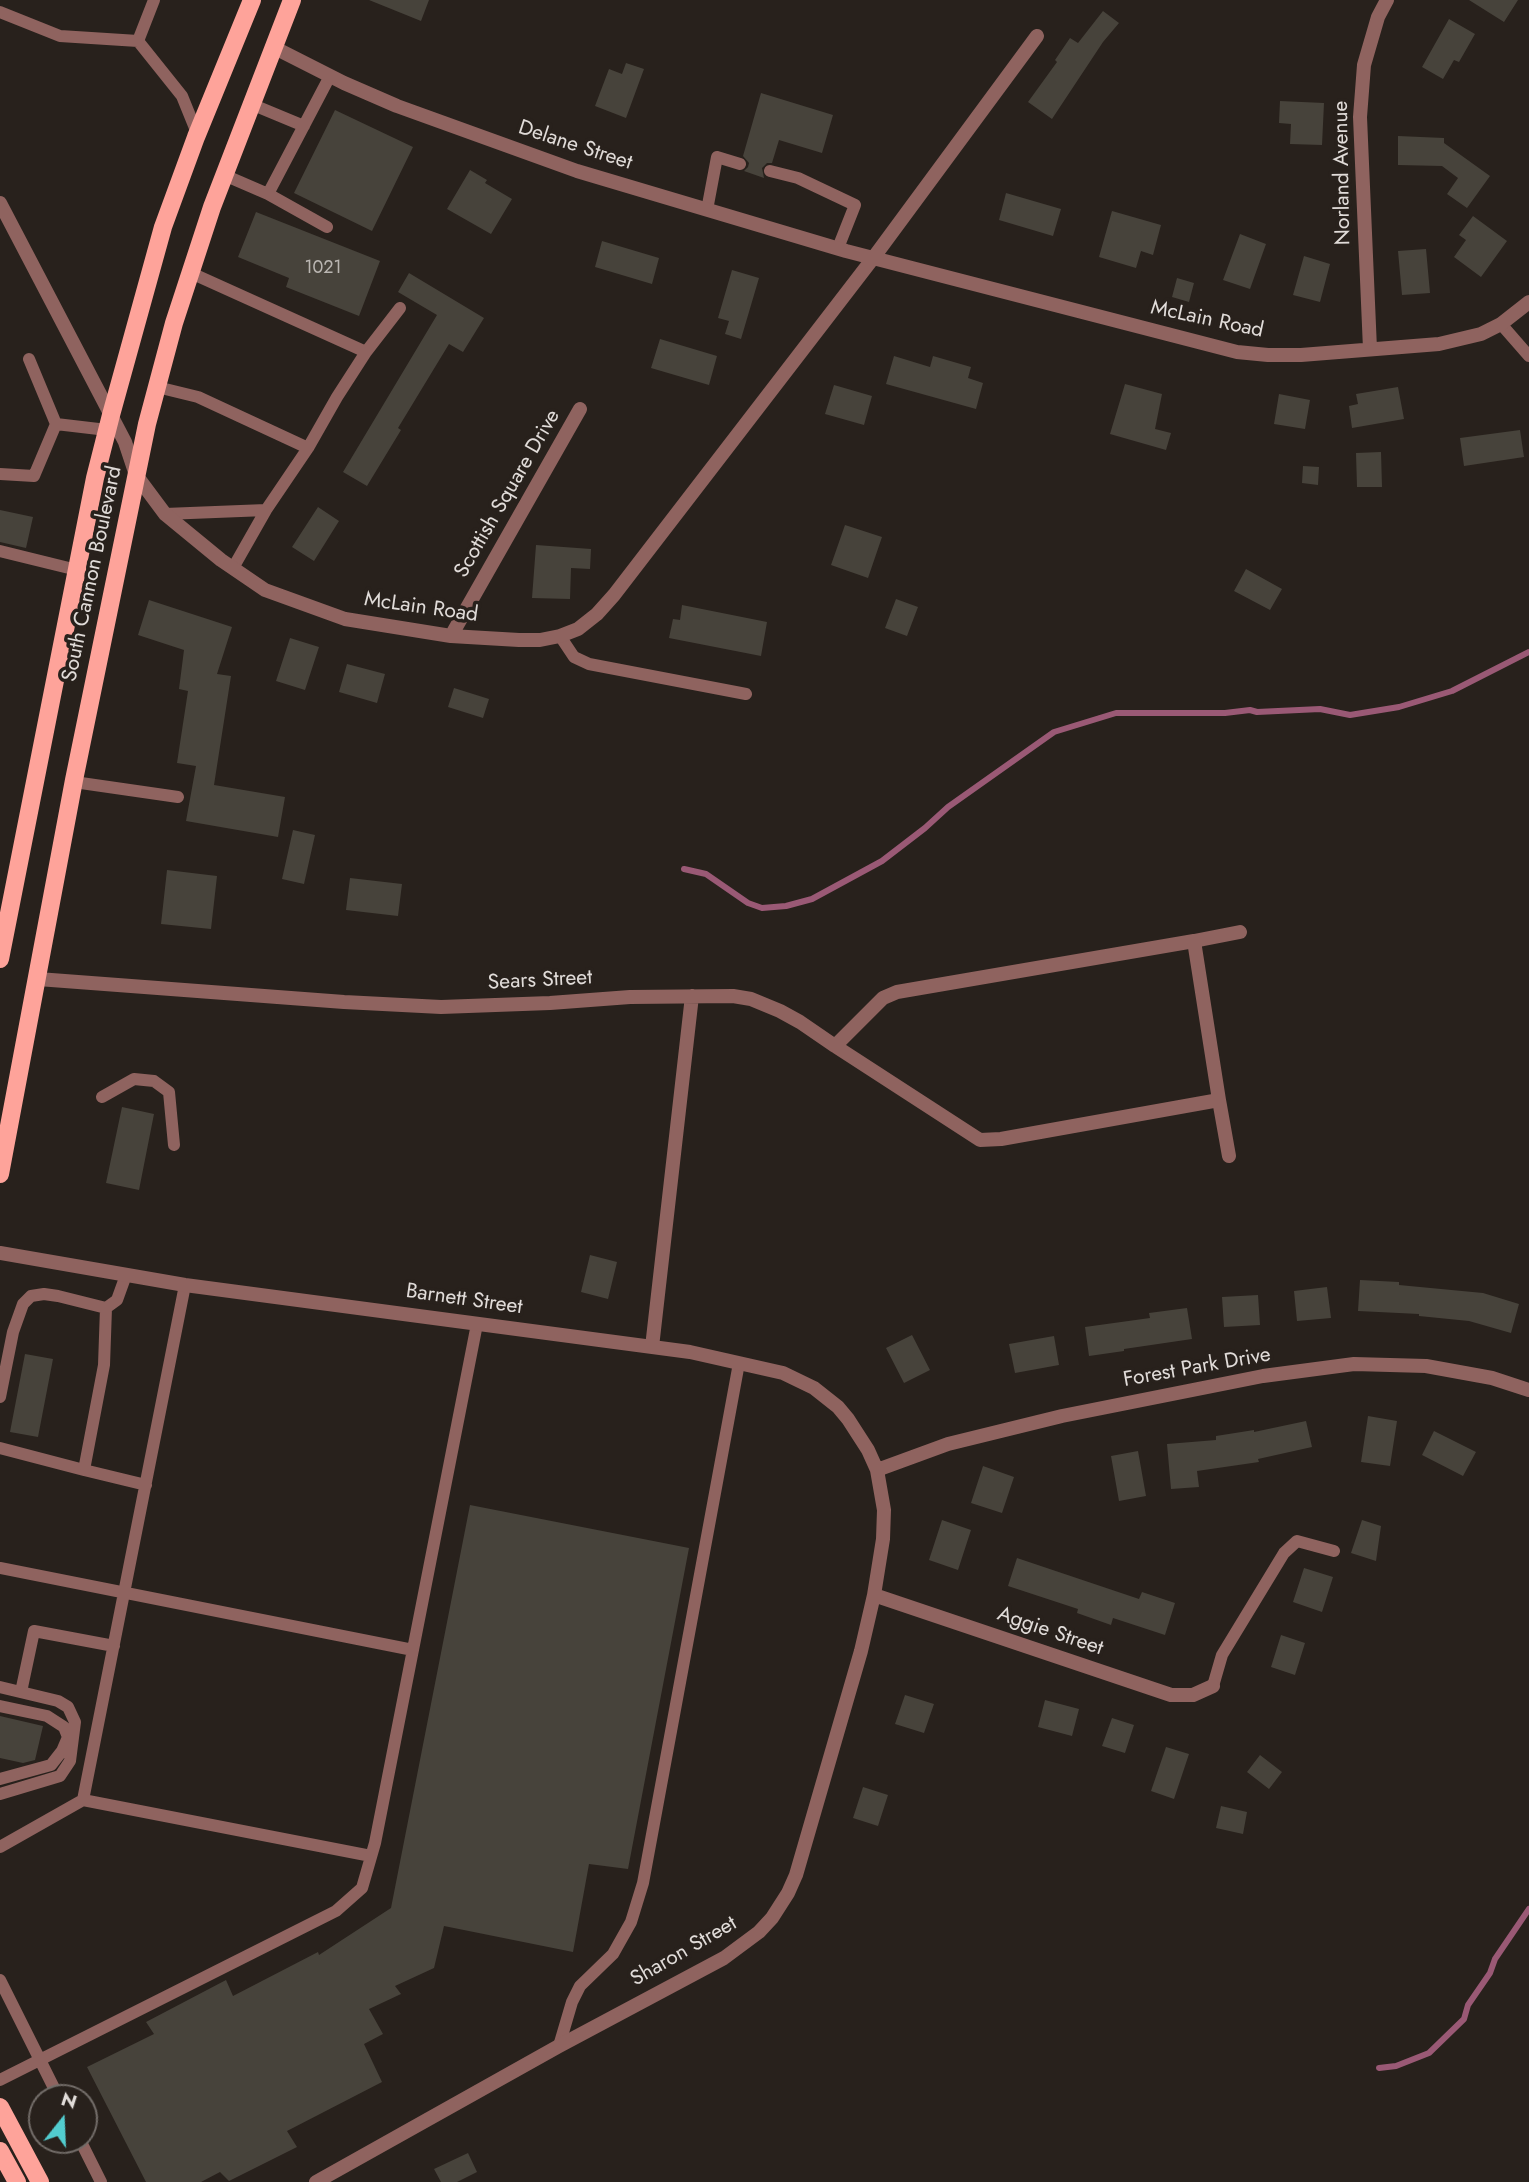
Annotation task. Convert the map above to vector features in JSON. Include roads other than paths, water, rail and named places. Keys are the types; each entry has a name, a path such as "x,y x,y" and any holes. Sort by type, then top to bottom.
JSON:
{"main road":[{"name":"South Cannon Boulevard","path":"0,959 95,478 109,422 163,227 197,133 252,0"},
{"name":"South Cannon Boulevard","path":"0,1174 74,782 136,475 157,387 174,323 212,208 292,0"},
{"path":"0,2107 40,2182"},
{"path":"0,2151 17,2182"}],"street":[{"name":"Norland Avenue","path":"1370,349 1360,117 1364,65 1378,17 1387,0"},
{"name":"McLain Road","path":"0,203 109,422 125,442 136,475 165,514 233,568 265,590 345,619 451,636 530,640 560,636 578,629 597,614 614,595 874,257 1037,36"},
{"name":"Delane Street","path":"273,47 397,106 577,171 874,257"},
{"name":"McLain Road","path":"874,257 1237,352 1268,355 1301,355 1439,344 1475,336 1500,324 1529,302"},
{"name":"Scottish Square Drive","path":"451,636 580,409"},
{"path":"835,1046 883,998 897,992 1240,932"},
{"path":"1194,941 1229,1156"},
{"name":"Sears Street","path":"38,979 441,1007 630,997 733,996 751,999 800,1022 981,1140 1001,1139 1219,1100"},
{"path":"652,1347 692,996"},
{"name":"Barnett Street","path":"0,1253 185,1285 690,1352 783,1373 814,1388 838,1407 868,1450 877,1469"},
{"name":"Forest Park Drive","path":"877,1469 948,1444 1062,1416 1263,1376 1354,1364 1426,1366 1492,1378 1529,1390"},
{"name":"Sharon Street","path":"316,2182 559,2046 724,1958 759,1932 772,1918 796,1875 861,1651 883,1539 884,1510 877,1469"},
{"name":"Aggie Street","path":"874,1595 1171,1695 1192,1695 1213,1686"}],"lane":[{"path":"138,41 154,0"},
{"path":"0,12 60,36 138,41 182,96 197,133"},
{"path":"268,194 330,76"},
{"path":"251,104 304,126"},
{"path":"707,209 717,157 740,164"},
{"path":"770,171 798,178 855,205 838,248"},
{"path":"224,175 268,194 327,227"},
{"path":"191,273 366,352"},
{"path":"233,568 337,397 366,352 400,308"},
{"path":"1500,324 1529,356"},
{"path":"0,474 34,477 56,424 29,359"},
{"path":"157,387 198,397 308,448"},
{"path":"56,424 109,422"},
{"path":"165,514 266,510"},
{"path":"0,551 77,570"},
{"path":"0,560 21,565 31,559"},
{"path":"560,636 574,657 589,664 746,694"},
{"path":"74,782 178,797"},
{"path":"103,1097 134,1079 154,1081 169,1092 174,1145"},
{"path":"106,1308 117,1300 126,1275"},
{"path":"83,1800 185,1285"},
{"path":"0,1397 13,1332 23,1304 31,1296 58,1296 106,1308"},
{"path":"84,1470 104,1365 106,1308"},
{"path":"0,2080 336,1912 362,1888 372,1856 477,1324"},
{"path":"559,2046 572,2002 580,1986 613,1954 631,1922 643,1883 739,1363"},
{"path":"0,1448 146,1485"},
{"path":"1213,1686 1222,1655 1284,1553 1297,1541 1334,1551"},
{"path":"0,1568 413,1650"},
{"path":"21,1692 34,1631 114,1646"},
{"path":"0,1687 58,1701 68,1707 75,1722 70,1761 60,1776 0,1794"},
{"path":"0,1706 47,1716 64,1727 68,1737 62,1751 51,1765 0,1779"},
{"path":"0,1847 83,1800 372,1856"},
{"path":"0,1980 52,2084"},
{"path":"87,2154 101,2182"}],"waterway":[{"path":"684,869 706,874 748,903 762,908 786,906 812,899 882,861 948,807 1054,732 1116,713 1225,713 1320,709 1350,715 1399,707 1452,691 1529,652"},
{"path":"1379,2068 1396,2066 1429,2053 1464,2019 1468,2005 1490,1973 1495,1959 1529,1909"}]}
